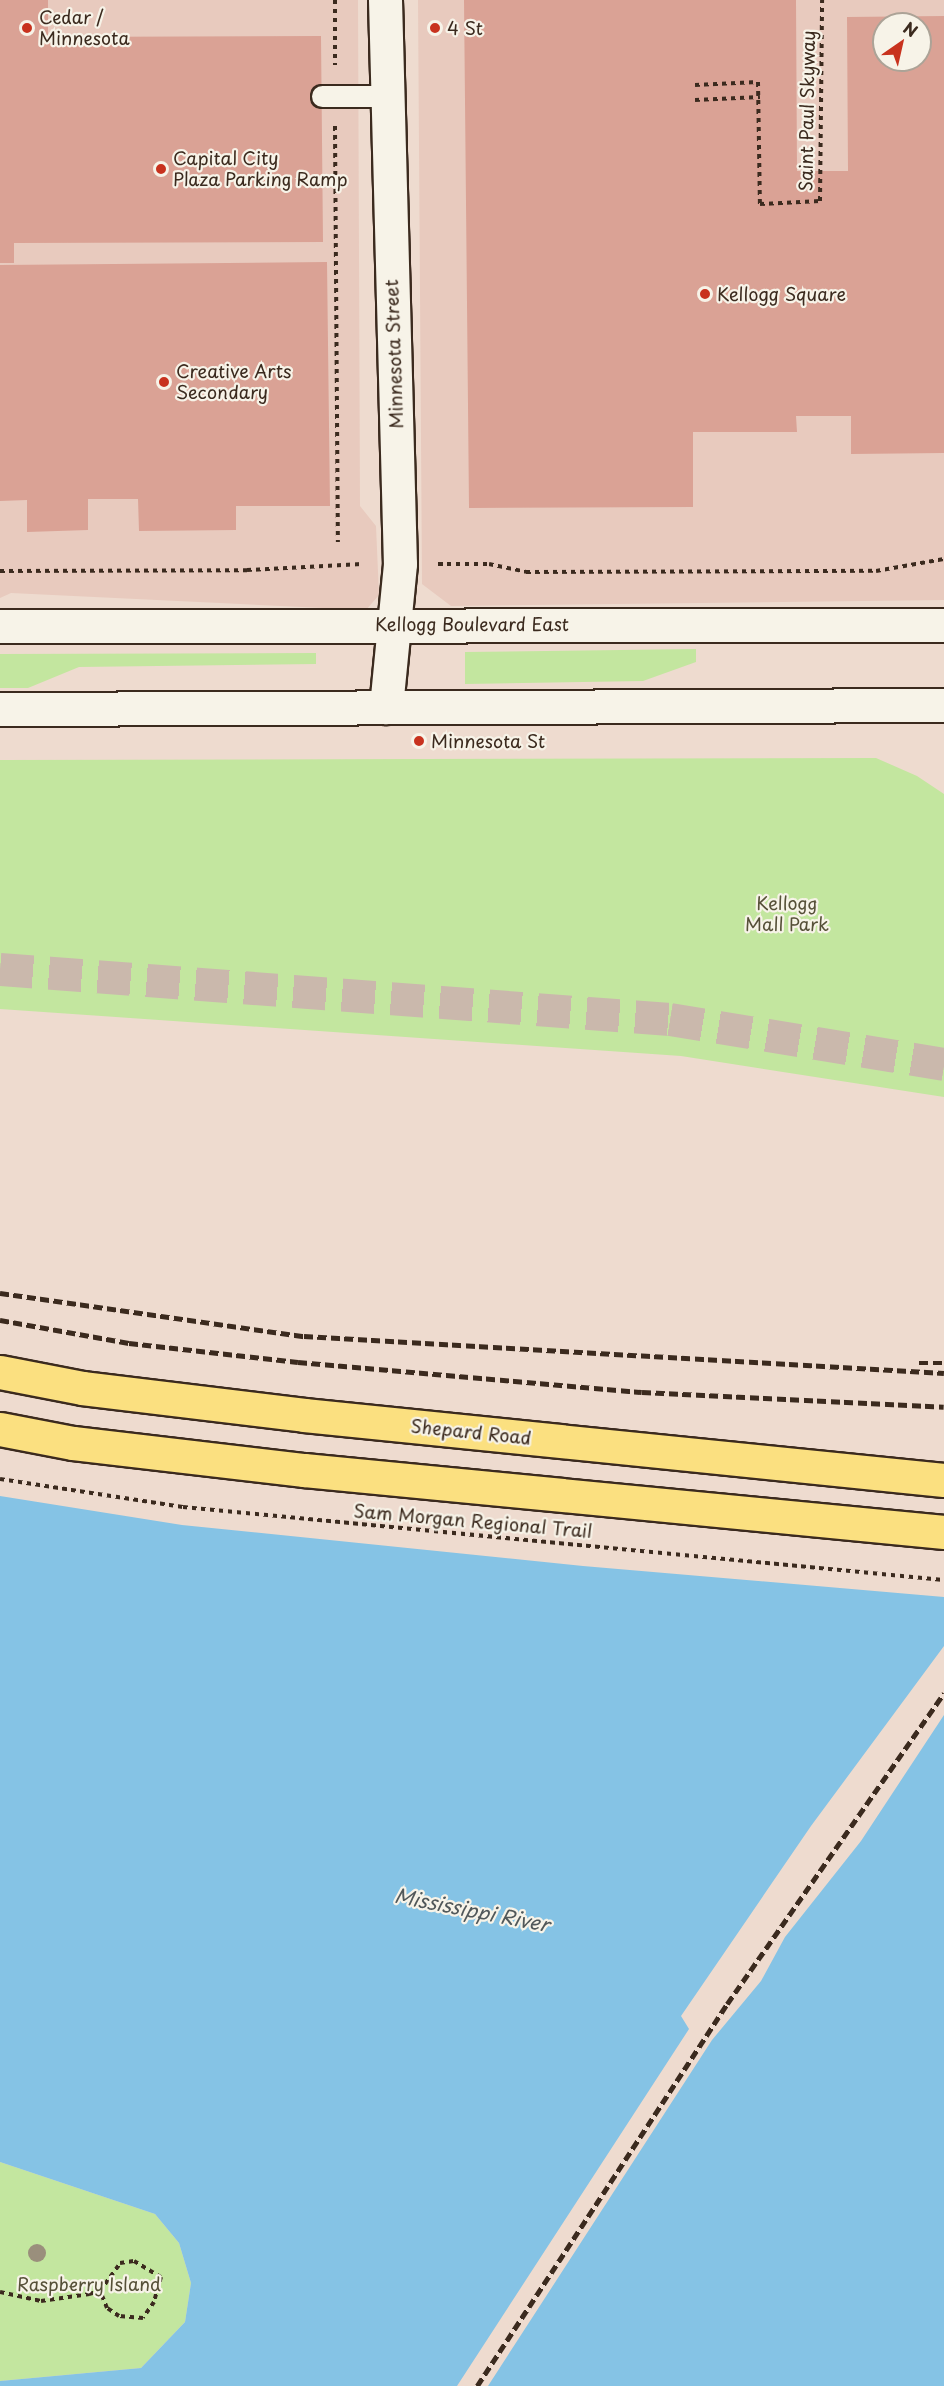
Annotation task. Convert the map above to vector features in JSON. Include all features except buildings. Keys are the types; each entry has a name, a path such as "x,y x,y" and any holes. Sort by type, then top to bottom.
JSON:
{"highway":[{"name":"Shepard Road","path":"0,1372 82,1388 304,1415 944,1480"},
{"path":"0,1429 73,1443 304,1470 944,1532"}],"main road":[{"name":"Minnesota Street","path":"385,0 400,542 386,707"},
{"name":"Kellogg Boulevard East","path":"0,626 393,623 944,625"},
{"path":"0,709 944,705"}],"lane":[{"path":"328,96 386,96"}],"path":[{"path":"334,0 328,96 338,542"},
{"name":"Saint Paul Skyway","path":"760,97 760,204 820,201 822,0"},
{"path":"695,84 758,82 760,97 695,100"},
{"path":"430,564 489,564 526,572 876,571 944,559"},
{"path":"0,571 247,570 372,564"},
{"name":"Sam Morgan Regional Trail","path":"0,1479 183,1507 944,1580"},
{"path":"0,2292 41,2301 100,2291 120,2263 141,2264 160,2277 154,2302 143,2318 119,2316 107,2308 100,2291"}],"shaded area":[{"path":"0,0 358,0 360,506 376,526 379,595 366,610 11,593 0,598"},
{"name":"Kellogg Square","path":"418,0 944,0 944,600 451,606 422,584"}],"green space":[{"path":"696,649 696,662 643,681 465,684 465,652"},
{"path":"316,653 316,664 79,667 28,688 0,688 0,654"},
{"name":"Kellogg Mall Park","path":"876,758 917,776 944,794 944,1097 681,1056 0,1009 0,760"},
{"name":"Raspberry Island","path":"0,2162 155,2214 179,2243 191,2283 185,2322 141,2368 0,2381"}],"water":[{"name":"Mississippi River","path":"0,1496 182,1525 583,1566 944,1597 944,2386 0,2386 0,2381 141,2368 185,2322 191,2283 179,2243 155,2214 0,2162"}],"pier":[{"path":"944,1646 944,1715 861,1841 785,1937 761,1981 712,2040 488,2386 457,2386 689,2029 681,2016 811,1826"}],"tunnel":[{"path":"0,969 670,1019 944,1064"}],"railway":[{"path":"0,1293 304,1336 944,1373"},
{"path":"0,1320 129,1343 298,1362 642,1392 944,1407"},
{"path":"919,1363 944,1363"},
{"path":"477,2386 727,2004 944,1693"}],"place":[{"name":"Cedar / Minnesota","path":"27,28"},
{"name":"4 St","path":"435,28"},
{"name":"Capital City Plaza Parking Ramp","path":"161,169"},
{"name":"Kellogg Square","path":"705,294"},
{"name":"Creative Arts Secondary","path":"164,382"},
{"name":"Minnesota St","path":"419,741"}]}
